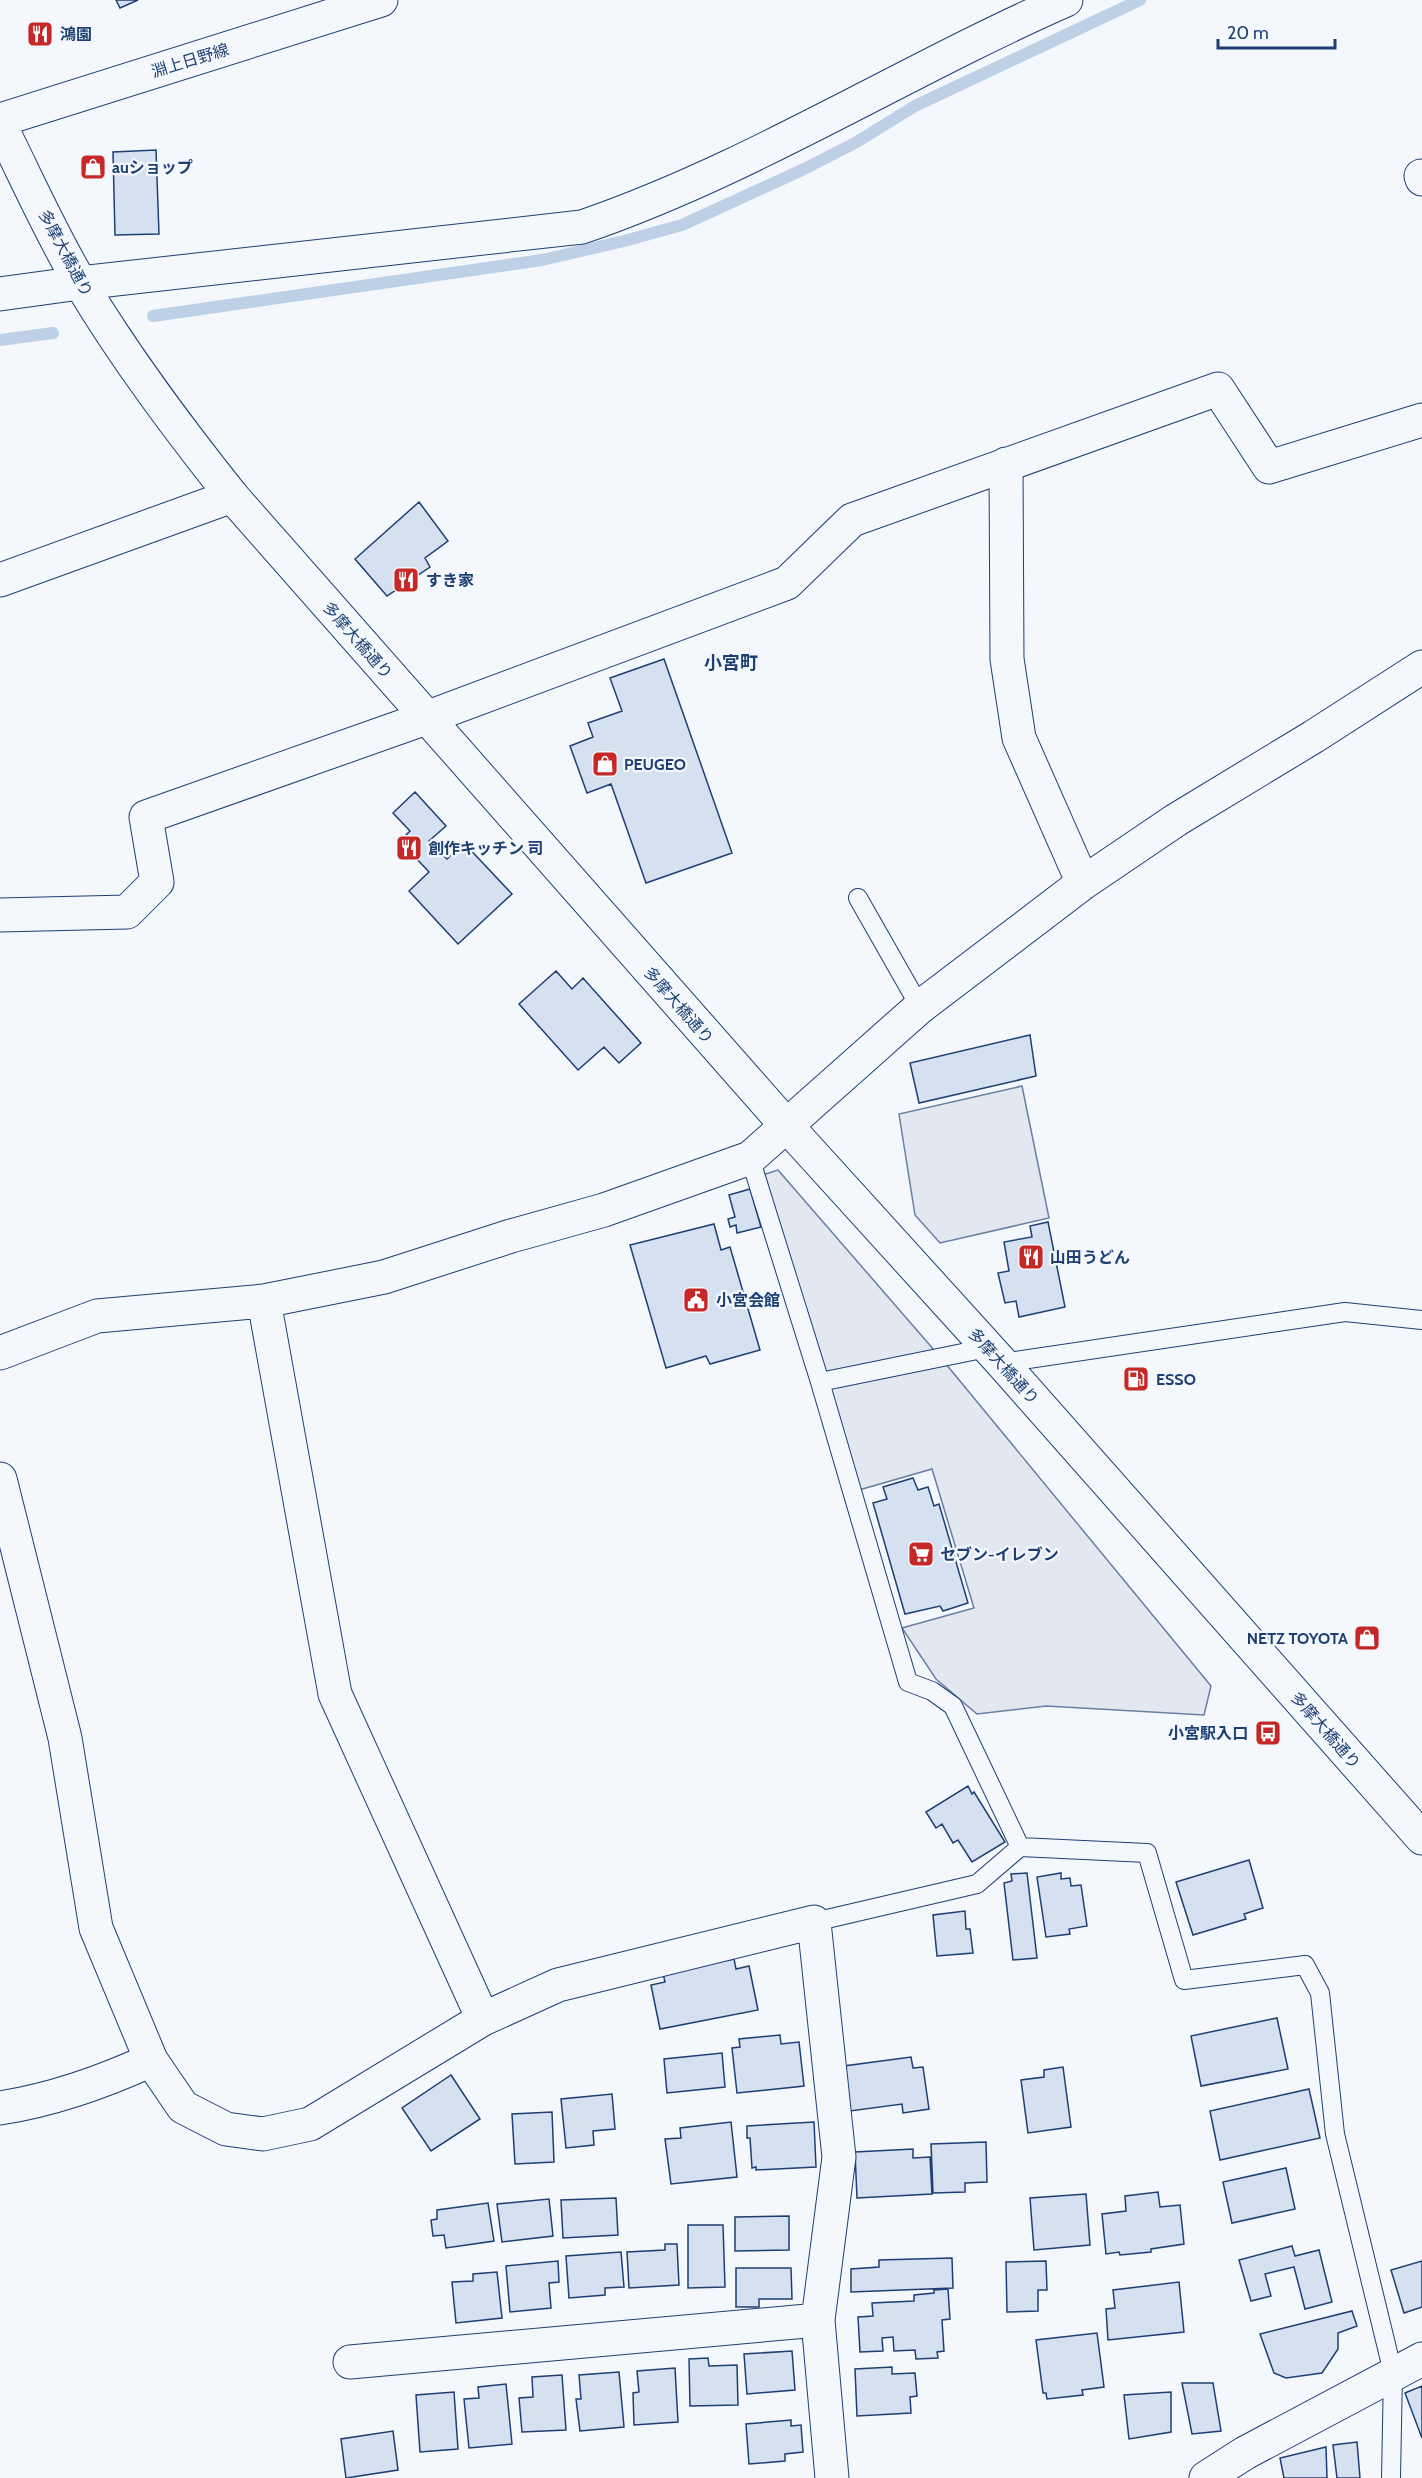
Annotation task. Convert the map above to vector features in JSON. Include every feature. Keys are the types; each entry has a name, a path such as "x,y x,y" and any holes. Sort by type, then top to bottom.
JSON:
{"street":[{"name":"淵上日野線","path":"0,120 381,0"},
{"path":"0,294 80,282 582,227 644,206 789,138 1066,0"},
{"name":"多摩大橋通り","path":"0,125 80,282 125,354 173,421 232,496 786,1125 995,1355 1422,1838"},
{"path":"0,915 127,912 157,882 146,817 426,718 787,583 852,520 1218,389 1269,467 1422,420"},
{"path":"1006,464 1007,658 1018,738 1083,883"},
{"path":"0,580 232,496"},
{"path":"0,1353 97,1316 264,1301 384,1277 511,1236 604,1210 750,1158 920,1007 1083,883 1176,820 1313,737 1422,667"},
{"path":"264,1301 335,1694 483,2019"},
{"path":"0,1479 65,1738 96,1928 151,2060 183,2107 226,2129 263,2134 310,2124 483,2019 558,1985 814,1922 839,2157 818,2320 832,2478"},
{"path":"0,2108 103,2081 151,2060"},
{"path":"350,2362 818,2320"},
{"path":"1206,2478 1245,2453 1422,2359"}],"lane":[{"path":"858,898 920,1007"},
{"path":"750,1158 820,1382 908,1682 932,1691 953,1706 1020,1847"},
{"path":"820,1382 995,1355 1345,1312 1422,1320"},
{"path":"814,1922 977,1884 1020,1847 1147,1853 1184,1980 1305,1965 1320,1993 1335,2134 1393,2373 1391,2478"}],"shaded area":[{"path":"1022,1086 1049,1218 940,1243 915,1215 899,1114"},
{"path":"778,1170 941,1358 1211,1686 1204,1715 1046,1706 977,1714 936,1679 902,1628 974,1608 932,1469 852,1492 756,1177"}],"building":[{"path":"116,0 138,0 120,8"},
{"path":"156,150 159,234 115,235 113,152"},
{"path":"419,502 448,541 425,558 430,567 387,596 355,559"},
{"path":"664,659 732,853 646,883 611,784 587,793 570,746 593,737 588,723 622,711 610,678"},
{"path":"415,792 446,826 429,841 447,859 464,843 512,894 458,944 409,891 429,872 400,841 410,831 393,813"},
{"path":"556,971 572,989 583,978 641,1043 619,1063 604,1047 578,1070 519,1004"},
{"path":"1030,1035 1036,1076 919,1103 910,1063"},
{"path":"750,1189 761,1227 737,1233 736,1225 730,1227 728,1219 735,1217 729,1195"},
{"name":"山田うどん","path":"1048,1222 1065,1307 1019,1317 1016,1301 1005,1303 998,1273 1009,1271 1004,1242 1032,1237 1030,1226"},
{"name":"小宮会館","path":"714,1224 721,1250 730,1247 760,1350 710,1364 706,1356 666,1368 630,1245"},
{"name":"セブン-イレブン","path":"913,1478 918,1490 928,1487 934,1506 939,1504 968,1603 943,1611 940,1606 905,1614 873,1503 887,1499 883,1487"},
{"path":"968,1786 1005,1842 972,1862 958,1840 953,1843 942,1824 936,1828 926,1812"},
{"path":"1249,1860 1263,1908 1244,1914 1246,1919 1193,1935 1176,1882"},
{"path":"1027,1873 1037,1958 1013,1960 1004,1883 1012,1881 1011,1874"},
{"path":"1061,1873 1061,1879 1070,1878 1071,1886 1081,1885 1087,1926 1069,1929 1070,1934 1046,1937 1037,1877"},
{"path":"965,1911 966,1929 970,1929 973,1953 937,1956 933,1915"},
{"path":"734,1959 736,1969 749,1966 758,2010 660,2029 651,1985 665,1982 663,1973"},
{"path":"1277,2018 1288,2069 1201,2086 1191,2036"},
{"path":"780,2035 781,2044 799,2042 804,2086 737,2093 732,2048 740,2047 739,2039"},
{"path":"722,2053 725,2087 667,2093 664,2059"},
{"path":"911,2057 913,2068 923,2067 929,2109 903,2113 902,2104 850,2111 844,2066"},
{"path":"1063,2067 1071,2127 1028,2133 1021,2080 1044,2077 1044,2070"},
{"path":"451,2075 480,2119 431,2151 402,2108"},
{"path":"1309,2089 1320,2138 1220,2160 1210,2111"},
{"path":"612,2094 615,2129 593,2131 594,2145 566,2148 561,2099"},
{"path":"552,2112 554,2162 515,2164 512,2114"},
{"path":"731,2122 737,2177 671,2184 665,2139 681,2138 680,2128"},
{"path":"814,2122 816,2167 756,2170 756,2167 752,2168 747,2126"},
{"path":"986,2142 987,2182 965,2183 965,2192 933,2193 931,2144"},
{"path":"913,2149 913,2158 930,2157 932,2194 857,2198 855,2152"},
{"path":"1286,2168 1295,2209 1232,2223 1223,2182"},
{"path":"1158,2192 1160,2207 1180,2205 1184,2244 1151,2249 1151,2252 1106,2254 1102,2214 1126,2211 1125,2196"},
{"path":"1086,2194 1090,2245 1034,2250 1030,2198"},
{"path":"616,2198 618,2235 563,2238 561,2200"},
{"path":"549,2199 553,2236 502,2242 497,2204"},
{"path":"488,2203 494,2241 446,2248 444,2235 433,2236 431,2220 437,2219 437,2210"},
{"path":"789,2216 789,2250 735,2251 735,2217"},
{"path":"688,2225 723,2225 725,2287 688,2288"},
{"path":"665,2244 677,2244 679,2285 629,2288 627,2252 665,2250"},
{"path":"1292,2246 1295,2256 1319,2250 1332,2302 1305,2309 1294,2267 1265,2274 1271,2296 1251,2301 1239,2260"},
{"path":"621,2252 624,2287 605,2288 605,2295 569,2298 566,2256"},
{"path":"952,2258 953,2288 851,2292 851,2269 879,2267 879,2260"},
{"path":"558,2261 559,2282 549,2283 551,2308 510,2312 506,2266"},
{"path":"1046,2261 1047,2290 1038,2290 1038,2311 1007,2312 1006,2262"},
{"path":"1422,2261 1422,2307 1404,2313 1391,2270"},
{"path":"736,2268 791,2268 792,2299 759,2299 759,2307 736,2307"},
{"path":"497,2272 502,2318 456,2323 452,2282 473,2281 473,2274"},
{"path":"1179,2282 1184,2332 1108,2340 1106,2309 1115,2308 1113,2290"},
{"path":"948,2289 950,2319 942,2320 944,2351 937,2352 938,2358 916,2359 915,2350 894,2351 893,2337 882,2338 883,2351 860,2352 858,2317 873,2316 872,2303 914,2301 914,2295"},
{"path":"1352,2311 1357,2326 1338,2333 1338,2349 1322,2373 1286,2378 1274,2373 1260,2334"},
{"path":"1097,2333 1104,2387 1082,2390 1083,2395 1047,2399 1046,2393 1043,2393 1036,2340"},
{"path":"792,2351 795,2390 747,2394 744,2354"},
{"path":"708,2358 709,2366 737,2365 738,2405 690,2406 689,2359"},
{"path":"892,2367 892,2374 915,2373 917,2396 910,2397 911,2413 857,2416 855,2369"},
{"path":"675,2368 678,2422 634,2425 633,2393 639,2392 637,2371"},
{"path":"619,2372 624,2427 580,2431 576,2399 581,2399 579,2375"},
{"path":"562,2375 566,2430 522,2432 519,2398 533,2397 532,2377"},
{"path":"1182,2383 1213,2383 1221,2431 1192,2434"},
{"path":"506,2384 512,2444 469,2448 464,2399 479,2398 478,2387"},
{"path":"1422,2386 1422,2438 1405,2393"},
{"path":"454,2392 458,2449 420,2452 416,2395"},
{"path":"1171,2392 1171,2432 1129,2439 1124,2395"},
{"path":"791,2420 791,2426 801,2425 803,2452 785,2454 785,2461 749,2464 746,2424"},
{"path":"393,2431 398,2470 346,2478 341,2439"},
{"path":"1357,2442 1360,2478 1337,2478 1333,2445"},
{"path":"1326,2447 1327,2478 1284,2478 1280,2458"}],"waterway":[{"path":"153,316 542,260 682,225 855,143 915,106 1140,0"},
{"path":"0,340 53,333"}],"place":[{"name":"鴻園","path":"40,34"},
{"name":"auショップ","path":"93,167"},
{"name":"すき家","path":"406,580"},
{"name":"PEUGEO","path":"605,764"},
{"name":"創作キッチン 司","path":"409,848"},
{"name":"山田うどん","path":"1031,1257"},
{"name":"小宮会館","path":"696,1300"},
{"name":"ESSO","path":"1136,1379"},
{"name":"セブン-イレブン","path":"921,1554"},
{"name":"NETZ TOYOTA","path":"1367,1638"},
{"name":"小宮駅入口","path":"1268,1733"}],"district":[{"name":"小宮町","path":"731,663"}]}
